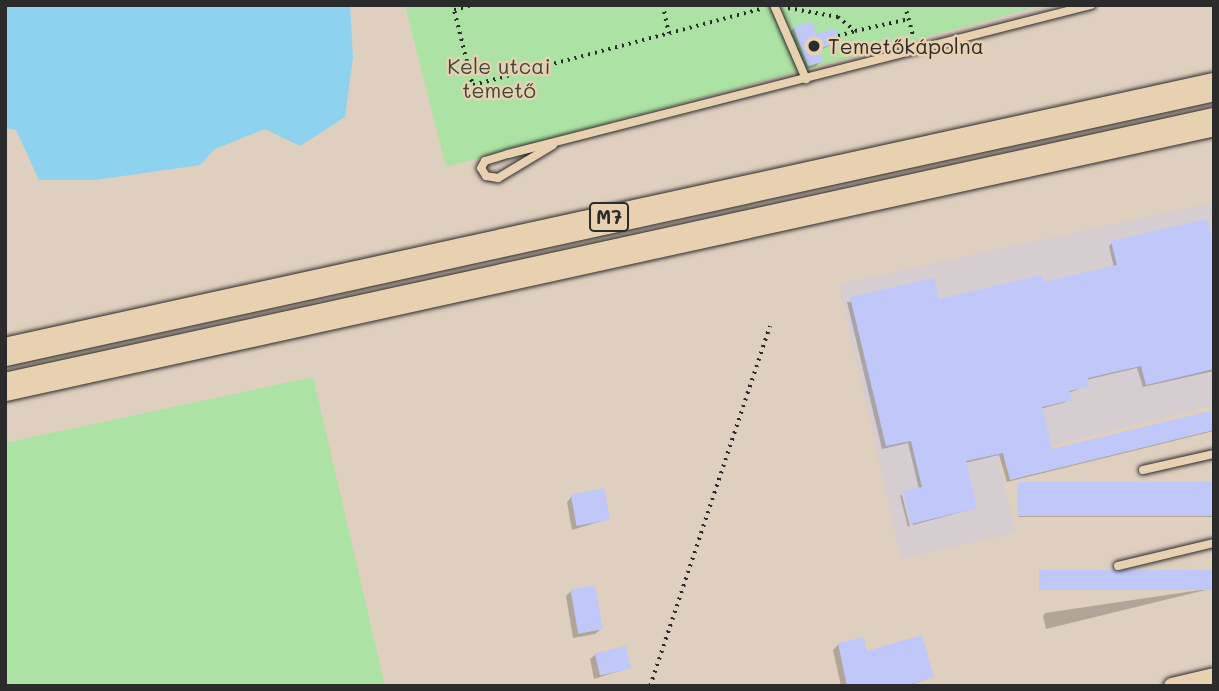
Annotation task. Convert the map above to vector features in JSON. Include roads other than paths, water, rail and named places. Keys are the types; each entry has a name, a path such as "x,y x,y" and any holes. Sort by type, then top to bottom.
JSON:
{"highway":[{"name":"M7","path":"5,352 1214,87"},
{"name":"M7","path":"5,387 1214,122"}],"street":[{"path":"1172,686 1205,680"}],"lane":[{"path":"774,5 806,79"},
{"path":"553,145 498,178 486,176 481,168 485,161 1091,5"},
{"path":"1143,470 1214,454"},
{"path":"1118,566 1214,544"}],"water":[{"path":"5,5 350,5 353,57 345,117 300,146 265,129 215,149 200,165 95,180 39,180 16,130 5,128"}],"place":[{"name":"Temetőkápolna","path":"814,46"}],"park label":[{"name":"Kele utcai temető","path":"499,78"}]}
